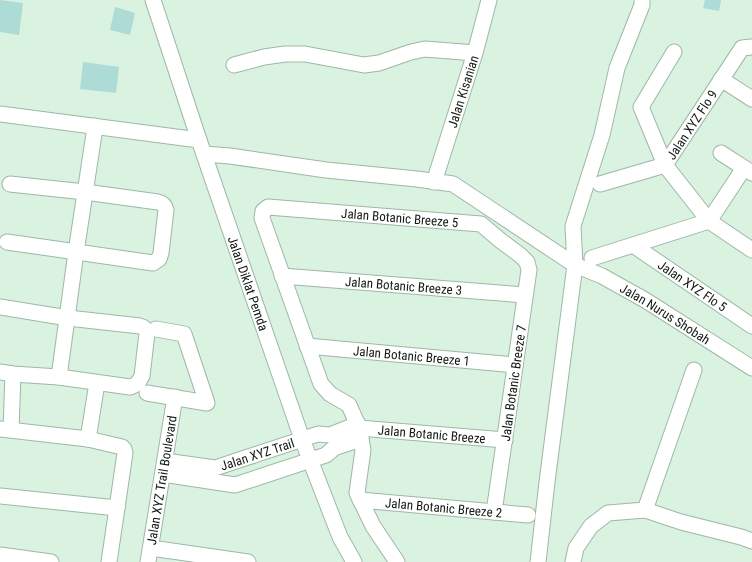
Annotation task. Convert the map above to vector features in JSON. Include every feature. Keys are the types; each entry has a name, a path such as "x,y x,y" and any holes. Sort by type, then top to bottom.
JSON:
{"street":[{"name":"Jalan Diklat Pemda","path":"153,0 199,140 302,439 340,537 354,562"},
{"name":"Jalan Kisanian","path":"434,182 475,53 489,0"},
{"path":"538,562 575,265 573,226 602,135 617,68 642,5 642,0"},
{"name":"Jalan XYZ Flo 9","path":"600,184 665,165 721,79 747,47"},
{"path":"234,65 264,57 285,54 305,54 364,65 378,63 425,49 475,53"},
{"path":"674,52 641,107 665,165 709,221 752,250"},
{"path":"721,79 752,99"},
{"path":"0,114 94,130 199,140"},
{"path":"59,377 94,130"},
{"path":"592,258 709,221 748,171 721,152"},
{"name":"Jalan Nurus Shobah","path":"204,154 230,156 326,170 453,184 575,265 602,276 645,300 752,368"},
{"path":"8,242 153,263 159,259 161,252 166,210 162,203 85,192 10,184"},
{"name":"Jalan Botanic Breeze 5","path":"282,276 262,218 263,211 268,207 482,224 520,255"},
{"name":"Jalan XYZ Flo 5","path":"633,245 752,326"},
{"name":"Jalan Botanic Breeze 7","path":"494,512 529,270 526,262 520,255"},
{"path":"282,276 321,384 330,394 349,404 359,430 362,450 357,493 373,526 398,562"},
{"name":"Jalan Botanic Breeze 3","path":"282,276 525,295"},
{"path":"0,307 68,318 140,326 144,327 146,330 147,333 142,376 136,385 130,387 59,377 7,373 5,429 88,439 117,445 124,449 125,453 109,562"},
{"path":"147,393 207,402 184,334 156,329"},
{"name":"Jalan Botanic Breeze 1","path":"307,346 515,365"},
{"path":"645,510 694,370"},
{"path":"88,439 97,383"},
{"name":"Jalan XYZ Trail Boulevard","path":"150,555 175,397"},
{"name":"Jalan Botanic Breeze","path":"302,439 318,434 359,430 505,440"},
{"name":"Jalan Botanic Breeze","path":"311,460 326,455 359,430"},
{"name":"Jalan XYZ Trail","path":"164,467 214,468 302,439"},
{"name":"Jalan XYZ Trail","path":"164,467 235,485 311,460"},
{"path":"0,496 117,508"},
{"name":"Jalan Botanic Breeze 2","path":"360,500 528,516"},
{"path":"573,562 576,548 591,526 608,514 645,510 681,522 752,541"},
{"path":"0,555 51,562"},
{"path":"150,555 248,562"}],"building":[{"path":"0,0 23,3 19,35 0,32"},
{"path":"705,0 721,0 719,11 703,8"},
{"path":"115,7 135,13 130,35 110,30"},
{"path":"83,62 119,67 116,93 80,89"}]}
